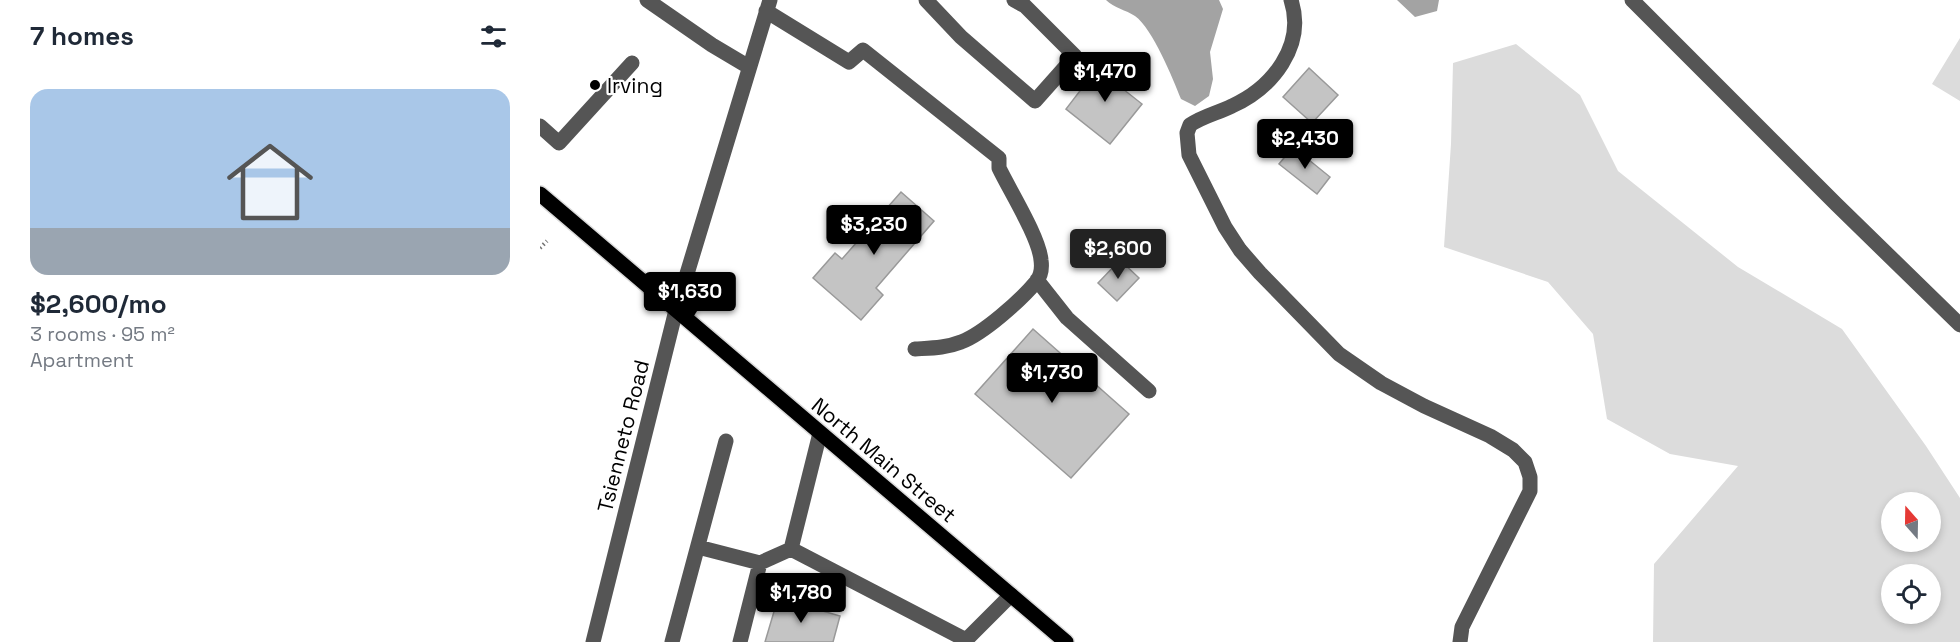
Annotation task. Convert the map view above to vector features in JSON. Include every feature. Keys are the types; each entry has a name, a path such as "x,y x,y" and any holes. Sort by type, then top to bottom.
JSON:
{"main road":[{"name":"North Main Street","path":"540,194 1066,642"}],"street":[{"path":"647,0 712,45 749,67"},
{"path":"926,0 961,37 1035,101 1075,56 1024,6 1014,0"},
{"path":"1291,0 1295,11 1295,30 1290,49 1282,65 1269,81 1249,97 1190,124 1186,133 1189,155 1225,228 1240,250 1339,354 1381,383 1424,406 1490,436 1513,450 1525,462 1530,477 1530,491 1462,627 1460,642"},
{"path":"1632,0 1960,325"},
{"path":"768,6 849,62 863,50 999,158 999,168 1037,243 1041,259 1041,269 1037,280 980,333 960,343 939,348 915,349"},
{"name":"Tsienneto Road","path":"593,642 676,310 768,6"},
{"path":"540,126 560,143 632,63"},
{"path":"1037,280 1067,318 1149,391"},
{"path":"791,549 820,433"},
{"path":"672,642 726,441"},
{"path":"698,547 760,563 791,549"},
{"path":"791,549 967,641 1011,595"},
{"path":"740,642 760,563"}],"path":[{"path":"540,248 547,241"}],"shaded area":[{"path":"1106,0 1219,0 1223,9 1210,52 1213,79 1209,96 1195,106 1181,99 1162,55 1142,22"},
{"path":"1397,0 1439,0 1437,11 1415,17"},
{"path":"1960,38 1960,101 1932,84"},
{"path":"1516,44 1580,95 1618,171 1738,267 1842,329 1926,446 1960,498 1960,642 1653,642 1654,564 1738,466 1670,454 1607,419 1593,334 1548,282 1444,247 1451,144 1453,63"}],"building":[{"path":"1107,61 1131,79 1123,89 1142,104 1110,144 1066,109 1083,87 1080,85 1089,74 1094,77"},
{"path":"1309,68 1338,95 1312,123 1283,97"},
{"path":"1293,147 1330,177 1317,194 1279,164"},
{"path":"901,192 934,221 876,288 883,295 861,320 813,278 835,253 842,259"},
{"path":"1120,260 1139,278 1117,301 1098,283"},
{"path":"1033,329 1129,414 1071,478 975,394"},
{"path":"778,598 840,616 833,642 765,642"}],"place":[{"name":"Irving","path":"595,85"}]}
